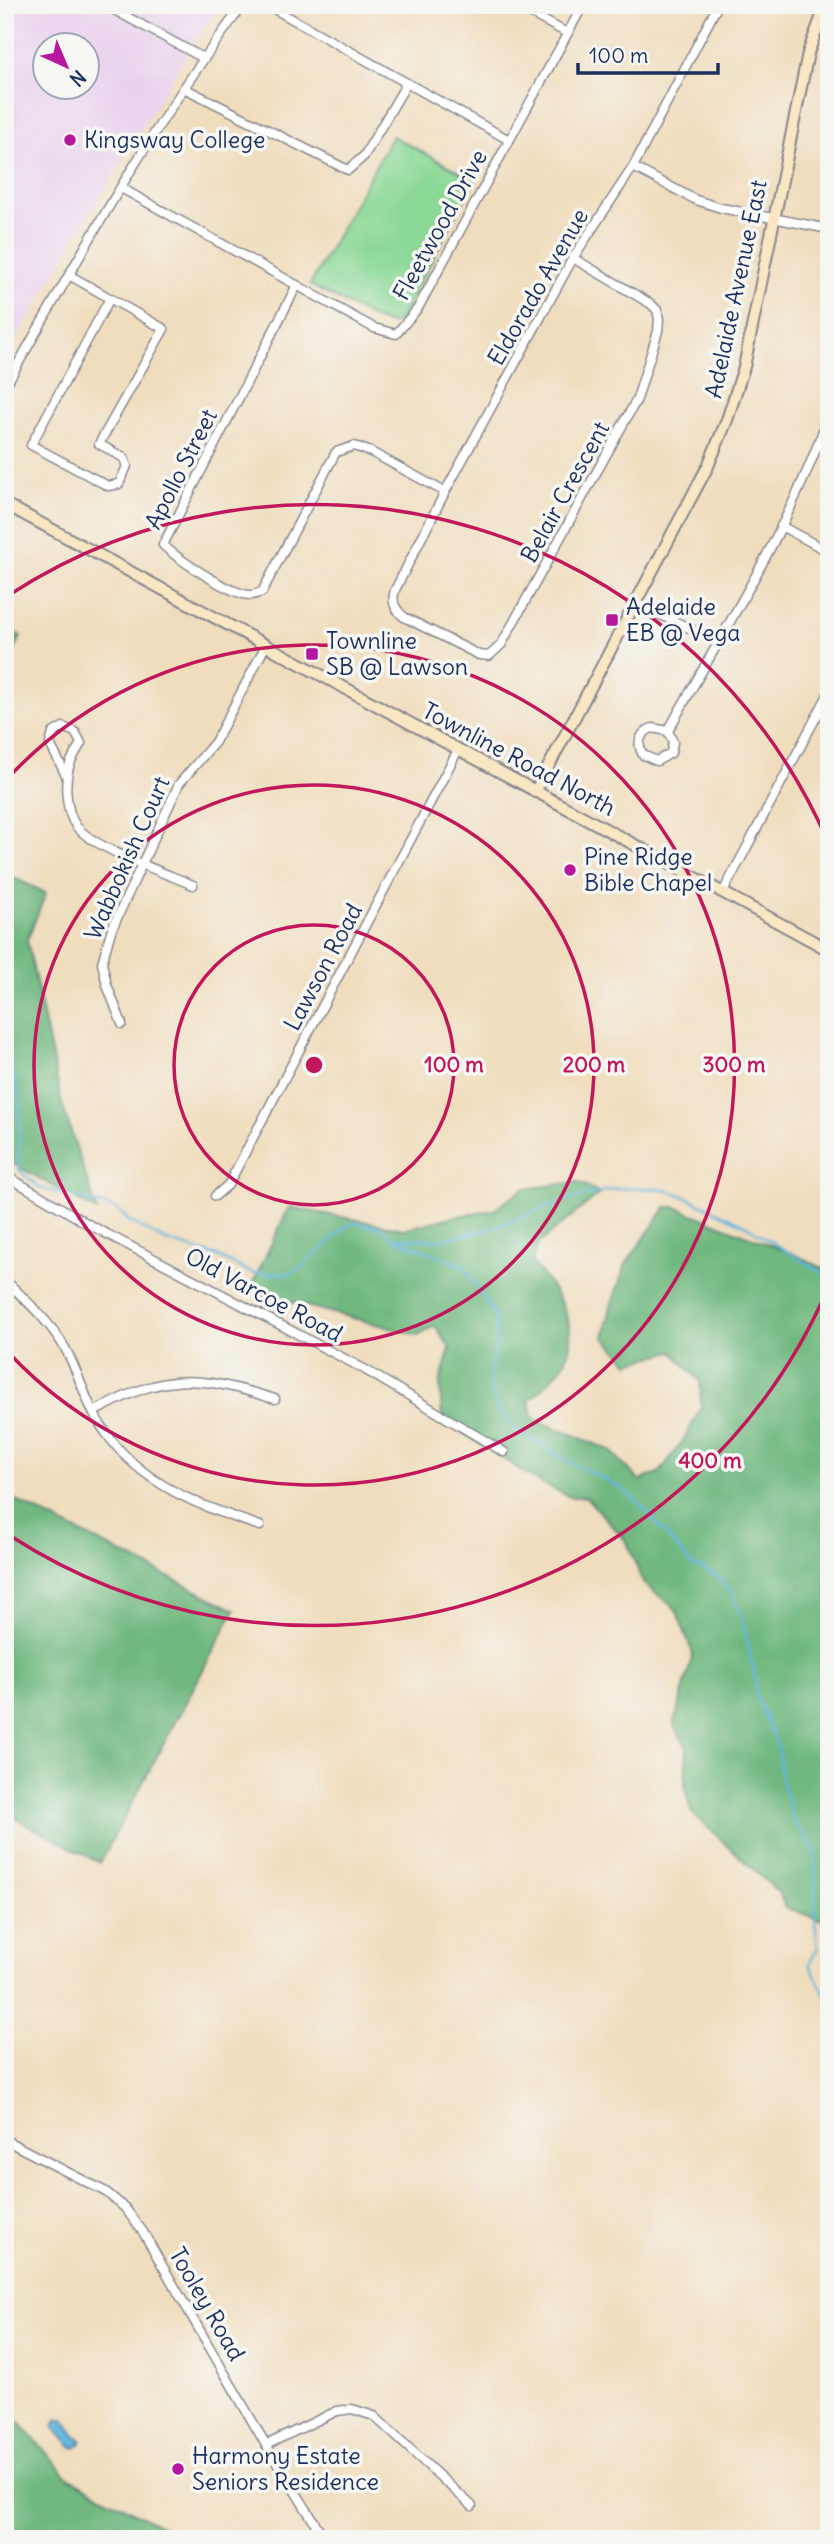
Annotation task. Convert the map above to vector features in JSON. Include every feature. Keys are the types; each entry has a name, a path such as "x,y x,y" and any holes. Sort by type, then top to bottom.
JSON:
{"main road":[{"name":"Adelaide Avenue East","path":"535,792 708,466 727,420 744,367 808,53 826,5"},
{"name":"Townline Road North","path":"5,504 829,950"}],"street":[{"path":"105,5 203,58"},
{"path":"5,387 121,188 203,58 243,5"},
{"path":"267,5 509,139"},
{"path":"515,5 568,33"},
{"name":"Fleetwood Drive","path":"121,188 374,328 396,334 418,309 583,5"},
{"name":"Eldorado Avenue","path":"395,590 445,492 573,258 633,167 719,5"},
{"path":"184,88 348,170 364,156 407,83"},
{"path":"633,167 696,200 829,229"},
{"name":"Belair Crescent","path":"395,590 393,602 404,617 479,654 489,656 496,652 626,422 653,353 658,331 657,310 573,258"},
{"path":"69,275 110,298 164,329 99,444 124,458 127,466 119,484 108,486 31,445 110,298"},
{"name":"Apollo Street","path":"297,285 163,545 180,561 215,581 249,595 262,592 336,452 354,446 371,452 445,492"},
{"path":"668,731 806,477 829,414"},
{"path":"781,526 829,552"},
{"path":"635,603 717,641"},
{"name":"Wabbokish Court","path":"122,1024 107,985 102,962 111,931 179,784 215,742 266,645"},
{"path":"723,892 829,693"},
{"path":"66,777 50,744 53,733 63,727 75,732 81,743 66,777 69,813 76,827 99,844 192,885"},
{"path":"652,728 668,731 673,742 671,753 657,761 647,758 639,745 643,734 652,728"},
{"name":"Lawson Road","path":"215,1196 228,1185 458,750"},
{"name":"Old Varcoe Road","path":"5,1175 88,1224 364,1369 505,1452"},
{"path":"5,1280 58,1337 93,1412 116,1446 150,1479 207,1508 260,1526"},
{"path":"93,1412 151,1386 177,1381 201,1380 275,1399"},
{"name":"Tooley Road","path":"5,2140 106,2192 125,2208 143,2232 266,2445 325,2539"},
{"path":"266,2445 337,2412 352,2409 374,2416 472,2506"}],"shaded area":[{"name":"Kingsway College","path":"5,5 220,5 204,26 78,233 5,360"}],"green space":[{"path":"392,136 475,180 401,318 393,324 379,321 310,285"},
{"path":"5,628 21,636 5,671"},
{"path":"5,828 10,876 46,893 27,940 62,1104 97,1211 5,1159"},
{"path":"578,1182 600,1193 538,1244 532,1262 558,1297 564,1310 569,1324 569,1351 560,1370 529,1401 534,1419 610,1450 640,1481 660,1472 684,1439 701,1408 700,1381 672,1351 629,1363 604,1337 611,1306 626,1264 666,1207 675,1207 829,1271 829,1922 786,1908 778,1892 691,1812 685,1787 687,1748 674,1725 693,1654 676,1609 643,1583 627,1542 586,1497 570,1497 537,1481 442,1419 440,1383 450,1348 435,1326 418,1335 249,1291 289,1207 404,1229 494,1210 523,1189"},
{"path":"5,1495 235,1610 100,1863 5,1813"},
{"path":"5,2406 68,2477 185,2539 5,2539"}],"water":[{"path":"58,2419 64,2419 81,2439 81,2444 76,2448 53,2427"}],"waterway":[{"path":"5,1036 20,1103 19,1170 40,1188 117,1209 129,1221 166,1241 214,1255 252,1273 286,1274 298,1270 348,1225 355,1223 380,1227 393,1238 464,1266 495,1316 497,1345 490,1368 491,1388 497,1408 514,1428 554,1454 623,1489 641,1505 691,1564 715,1575 729,1588 740,1612 756,1681 756,1695 779,1750 780,1774 794,1822 815,1849 815,1920 818,1948 809,1964 829,2002"},
{"path":"396,1238 436,1240 487,1230 567,1199 615,1189 656,1188 679,1194 743,1224 829,1277"}],"place":[{"name":"Kingsway College","path":"70,140"},
{"name":"Adelaide EB @ Vega","path":"612,620"},
{"name":"Townline SB @ Lawson","path":"312,654"},
{"name":"Pine Ridge Bible Chapel","path":"570,870"},
{"name":"Harmony Estate Seniors Residence","path":"178,2469"}]}
